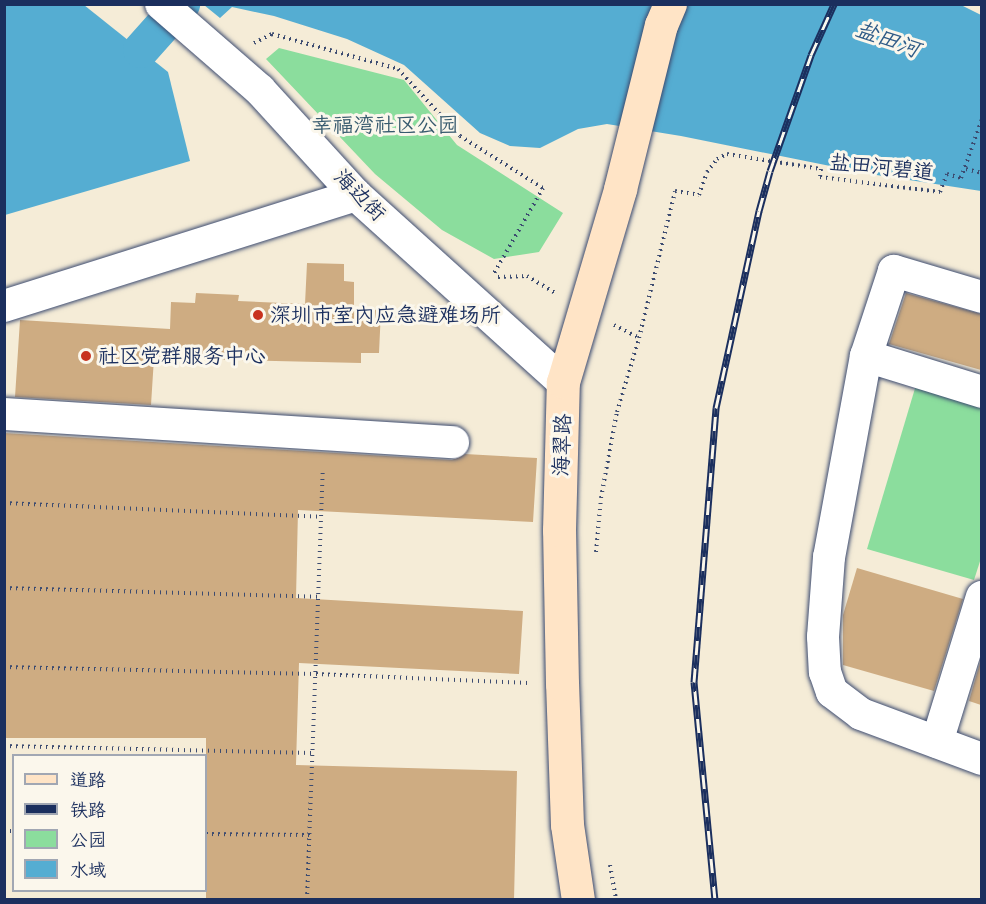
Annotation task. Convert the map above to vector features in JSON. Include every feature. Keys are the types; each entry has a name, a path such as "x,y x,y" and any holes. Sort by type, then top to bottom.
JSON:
{"street":[{"name":"海边街","path":"161,4 260,90 356,195 563,382"},
{"name":"海翠路","path":"578,900 567,825 562,684 559,530 563,382 620,189 662,25 670,4"},
{"path":"4,306 356,195"},
{"path":"981,297 894,271 866,356 829,557 823,637 825,672 832,692 861,714 981,759"},
{"path":"866,356 981,392"},
{"path":"4,414 453,442"},
{"path":"937,742 973,657 981,597"}],"path":[{"path":"272,34 398,69 460,136 543,189 492,277"},
{"path":"966,169 981,119"},
{"name":"盐田河碧道","path":"596,555 601,498 617,412 639,338 675,191 699,195 707,172 717,159 727,154 821,169 819,177 940,192 947,174 961,178 966,169 981,173"},
{"path":"308,900 325,434"},
{"path":"4,503 322,517"},
{"path":"4,588 319,597"},
{"path":"4,667 316,674 562,684"},
{"path":"4,746 313,753"},
{"path":"207,834 310,835"},
{"path":"609,856 616,900"}],"green space":[{"name":"幸福湾社区公园","path":"279,48 404,80 457,145 563,213 539,252 494,259 442,230 375,174 266,59"},
{"path":"916,385 981,405 982,555 974,580 867,549"}],"water":[{"path":"5,4 84,5 168,72 190,161 5,215"},
{"name":"盐田河","path":"204,5 961,5 981,15 981,191 870,174 681,136 607,124 578,129 540,148 510,146 480,133 404,65 347,39 274,16 232,7 220,18"}],"building":[{"path":"307,263 344,264 344,281 354,282 354,309 381,310 379,353 361,353 361,363 154,358 151,405 15,397 20,320 170,329 171,302 195,303 196,293 239,295 238,301 305,304"},
{"path":"906,293 981,314 981,370 889,344"},
{"path":"4,433 452,460 465,454 537,458 533,522 298,510 296,598 523,611 519,674 299,663 296,765 517,771 514,900 206,900 206,738 4,738"},
{"path":"857,568 963,599 934,691 843,665 843,615"},
{"path":"981,659 981,705 969,701"}],"waterway":[{"path":"141,50 182,4"}],"railway":[{"path":"715,900 694,682 716,408 759,211 770,171 811,55 834,4"}],"place":[{"name":"深圳市室内应急避难场所","path":"258,315"},
{"name":"社区党群服务中心","path":"86,356"}]}
